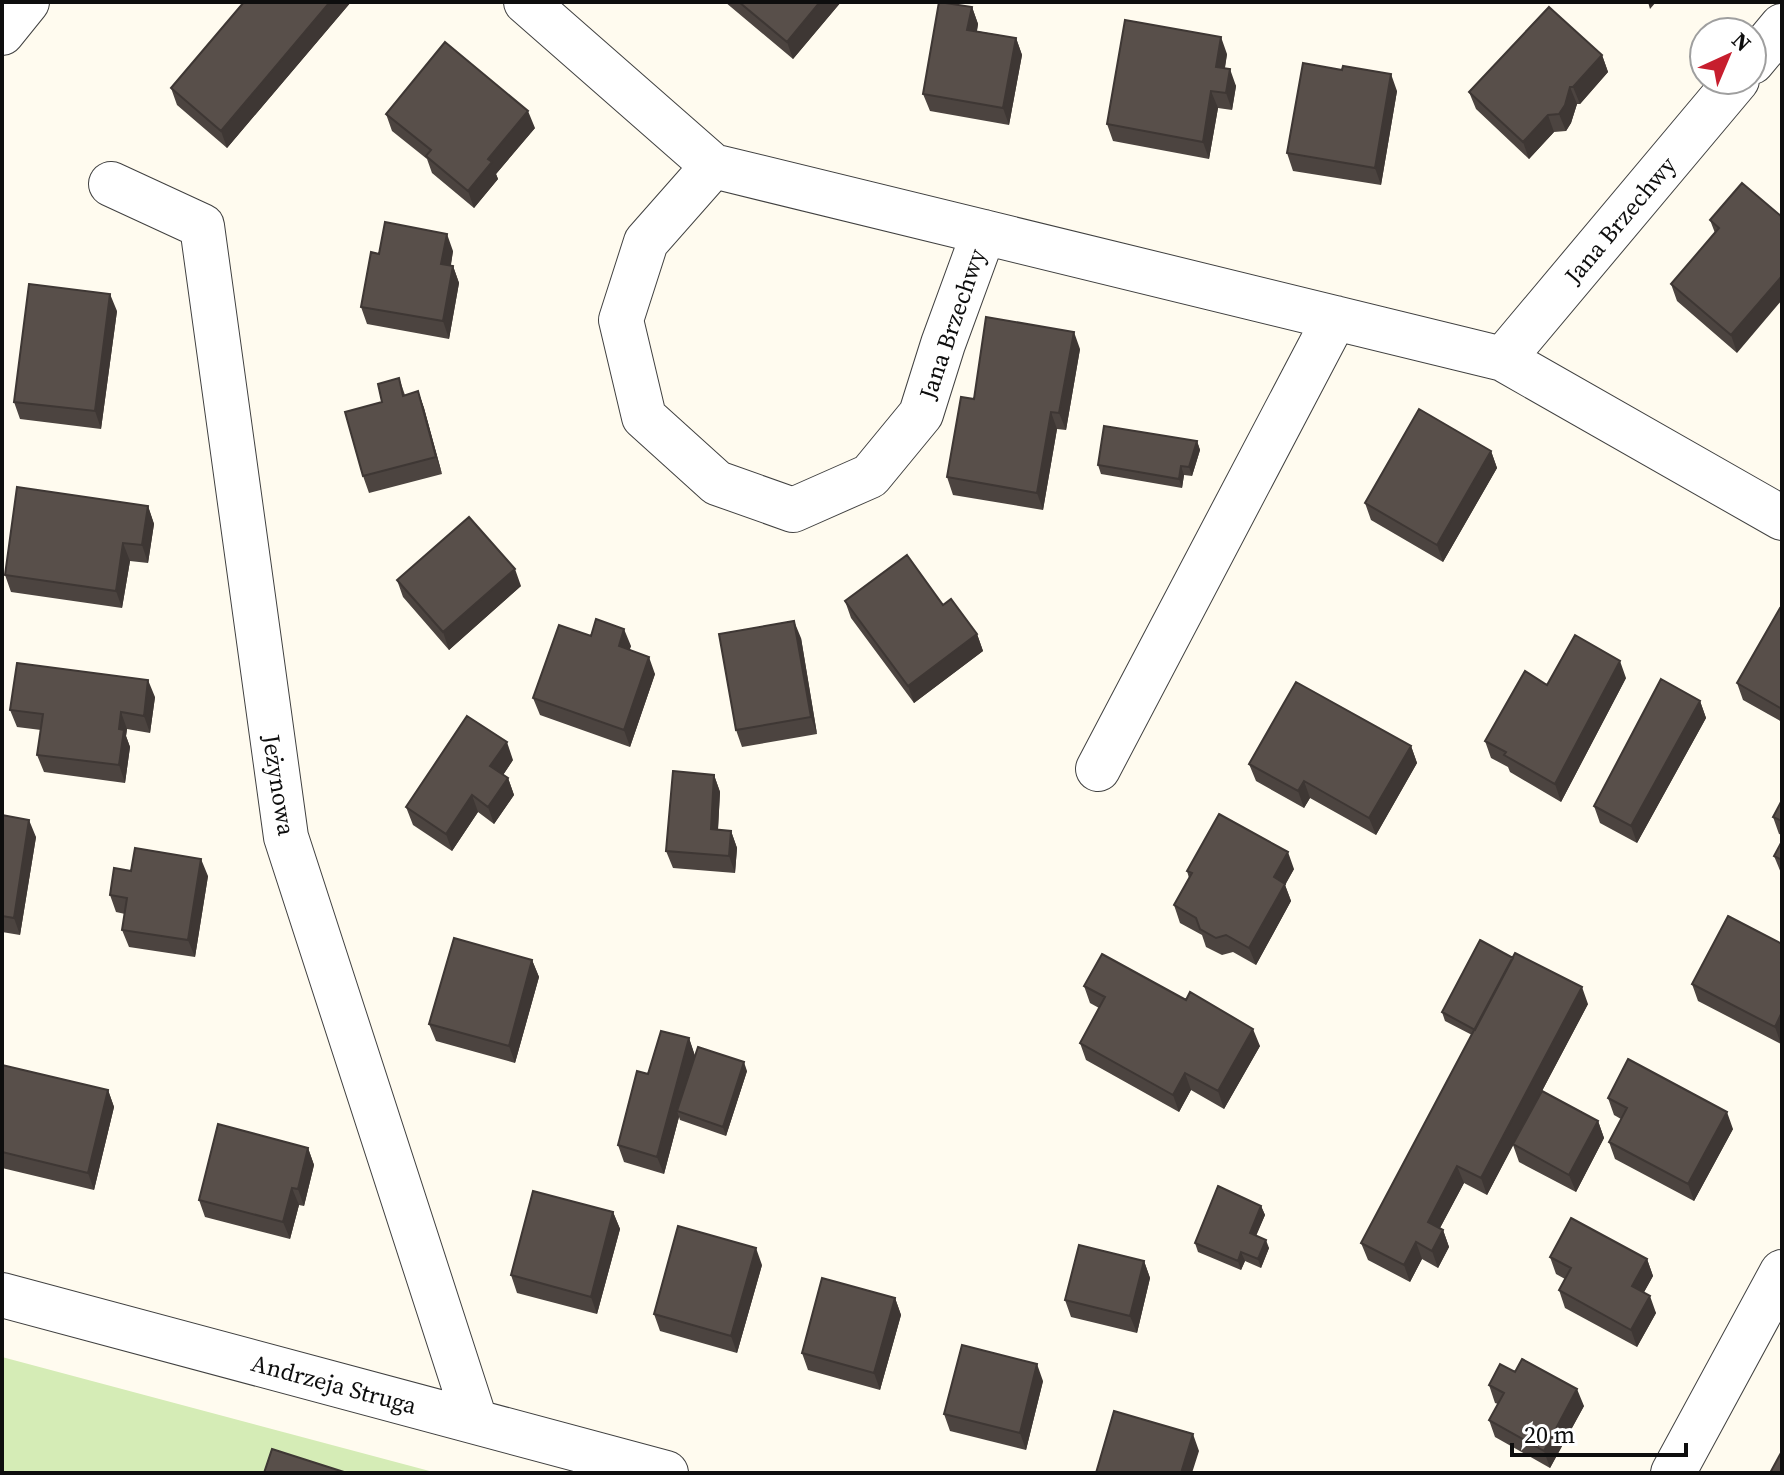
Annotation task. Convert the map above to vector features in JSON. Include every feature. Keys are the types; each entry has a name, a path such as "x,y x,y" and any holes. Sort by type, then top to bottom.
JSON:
{"street":[{"path":"2,33 27,2"},
{"name":"Jana Brzechwy","path":"526,2 713,166 1503,359 1782,518"},
{"path":"1768,43 1782,26"},
{"name":"Jana Brzechwy","path":"1503,359 1724,96"},
{"name":"Jana Brzechwy","path":"713,166 646,242 621,320 624,334 644,417 717,483 793,510 870,476 921,414 984,232"},
{"name":"Jeżynowa","path":"111,184 202,226 286,837 475,1420"},
{"path":"1098,769 1335,318"},
{"path":"1673,1473 1782,1272"},
{"name":"Andrzeja Struga","path":"2,1295 666,1473"}],"green space":[{"path":"2,1357 437,1473 2,1473"}],"building":[{"path":"244,2 330,2 221,131 171,88"},
{"path":"739,2 820,2 787,42"},
{"path":"939,2 972,7 967,30 1016,38 1003,108 923,94"},
{"path":"1549,7 1602,55 1570,87 1559,114 1548,115 1523,142 1469,92"},
{"path":"1125,20 1221,37 1216,67 1230,69 1226,93 1211,91 1203,142 1107,124"},
{"path":"445,42 528,111 488,159 492,162 468,191 426,156 431,150 386,114"},
{"path":"1303,63 1391,74 1375,168 1287,153"},
{"path":"1742,183 1782,217 1782,276 1731,335 1671,284 1719,228 1710,220"},
{"path":"385,222 447,234 441,264 453,266 443,321 361,307 371,252 379,254"},
{"path":"29,284 110,294 95,411 14,402"},
{"path":"986,317 1074,332 1059,413 1051,412 1037,493 947,477 961,397 974,399"},
{"path":"399,378 403,396 418,391 436,457 363,476 345,412 382,402 378,384"},
{"path":"1419,409 1491,451 1437,545 1365,503"},
{"path":"1104,426 1197,441 1189,467 1181,466 1179,479 1098,465"},
{"path":"17,487 148,506 142,545 123,543 116,591 5,575"},
{"path":"469,517 515,569 443,632 397,580"},
{"path":"907,555 943,605 951,599 977,634 908,686 845,601"},
{"path":"1782,609 1782,709 1737,683"},
{"path":"596,619 624,629 619,646 649,657 624,730 533,698 559,625 591,636"},
{"path":"794,621 811,717 736,730 719,634"},
{"path":"1575,635 1620,661 1555,784 1485,741 1525,671 1547,685"},
{"path":"17,663 148,680 144,716 121,712 119,729 124,730 119,765 37,755 43,714 10,710"},
{"path":"1661,679 1700,701 1631,826 1594,806"},
{"path":"1296,682 1411,746 1369,818 1304,781 1298,791 1249,764"},
{"path":"467,716 507,742 490,766 508,778 488,807 472,795 446,834 406,807"},
{"path":"673,771 714,775 711,829 731,831 729,856 666,851"},
{"path":"1782,800 1782,821 1773,817"},
{"path":"1219,814 1288,852 1274,877 1285,884 1249,948 1226,935 1216,938 1200,929 1196,918 1174,905 1192,873 1187,871"},
{"path":"2,815 29,820 14,918 2,916"},
{"path":"1782,841 1782,860 1774,856"},
{"path":"135,848 201,859 188,940 122,930 127,898 110,895 114,868 131,871"},
{"path":"1728,916 1782,944 1782,1012 1775,1027 1692,984"},
{"path":"454,938 532,960 509,1046 429,1024"},
{"path":"1480,940 1513,958 1475,1030 1442,1012"},
{"path":"1515,953 1582,987 1481,1178 1457,1166 1428,1222 1443,1230 1432,1251 1416,1242 1404,1265 1361,1243"},
{"path":"1102,954 1186,1000 1190,992 1253,1029 1218,1091 1185,1073 1173,1095 1080,1043 1105,997 1084,986"},
{"path":"661,1031 689,1038 657,1157 618,1145 637,1071 648,1074"},
{"path":"698,1047 744,1062 723,1127 677,1111"},
{"path":"1628,1059 1727,1112 1688,1184 1609,1142 1627,1108 1608,1098"},
{"path":"2,1065 108,1090 88,1173 2,1152"},
{"path":"1542,1091 1598,1121 1569,1175 1513,1144"},
{"path":"218,1124 308,1148 298,1189 292,1188 283,1222 199,1200"},
{"path":"1218,1186 1261,1206 1250,1233 1266,1240 1258,1259 1241,1252 1238,1261 1195,1243"},
{"path":"533,1191 613,1212 591,1297 511,1275"},
{"path":"1571,1218 1647,1259 1632,1286 1650,1296 1631,1330 1559,1290 1571,1268 1550,1257"},
{"path":"678,1226 756,1248 731,1336 654,1314"},
{"path":"1079,1245 1144,1261 1130,1316 1065,1300"},
{"path":"822,1278 895,1298 874,1373 802,1353"},
{"path":"962,1345 1037,1364 1020,1433 944,1414"},
{"path":"1522,1359 1577,1389 1544,1451 1489,1420 1504,1393 1489,1385 1500,1364 1515,1372"},
{"path":"1114,1411 1193,1434 1181,1473 1096,1473"},
{"path":"272,1449 344,1472 264,1473"},
{"path":"1782,1451 1782,1473 1770,1473"}]}
